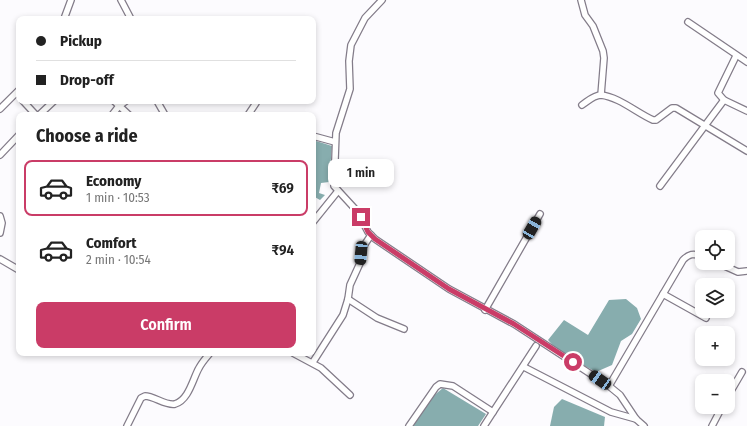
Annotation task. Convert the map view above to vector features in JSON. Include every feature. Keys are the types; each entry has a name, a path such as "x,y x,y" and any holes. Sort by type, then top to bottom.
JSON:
{"street":[{"path":"65,16 71,0"},
{"path":"121,0 129,16"},
{"path":"382,0 365,18 351,45 349,61 350,89 335,142 333,182 338,191 357,211 371,235 449,289 485,310 514,324 609,386 620,395 636,419 644,426"},
{"path":"581,0 585,15 593,26 603,51 604,58 601,95"},
{"path":"688,22 736,56 747,62"},
{"path":"736,56 719,89 719,96 747,111"},
{"path":"0,108 16,95"},
{"path":"582,105 601,95 653,120 656,120 672,108 681,110 747,151"},
{"path":"660,186 724,100"},
{"path":"26,104 33,112"},
{"path":"43,112 51,104"},
{"path":"114,112 122,104"},
{"path":"119,106 126,112"},
{"path":"316,137 335,142"},
{"path":"0,155 16,138"},
{"path":"316,218 338,191"},
{"path":"485,310 540,214"},
{"path":"0,216 2,224 0,233"},
{"path":"313,362 343,315 348,299 350,285 360,262 363,247 371,235"},
{"path":"609,386 688,255 695,254"},
{"path":"0,259 16,268"},
{"path":"734,270 738,272 747,271"},
{"path":"664,294 695,312"},
{"path":"348,299 377,318 404,329"},
{"path":"484,426 524,367 536,346"},
{"path":"127,426 141,398 145,396 175,404 180,400 187,393 201,363 207,356"},
{"path":"300,356 313,362 350,395"},
{"path":"524,367 610,412 636,419"},
{"path":"735,384 742,372"},
{"path":"409,426 436,387 440,384 453,386 493,412"},
{"path":"712,426 718,414"}],"water":[{"path":"316,141 332,146 329,182 321,183 319,193 325,195 320,200 316,198"},
{"path":"626,299 637,308 641,319 632,334 621,341 612,365 596,372 559,352 548,340 564,320 588,335 609,300"},
{"path":"443,388 486,414 478,426 410,426 427,401"},
{"path":"562,399 605,417 604,426 550,426 554,407"}],"route":[{"path":"361,217 368,232 375,239 449,289 492,314 514,324 573,362"}]}
